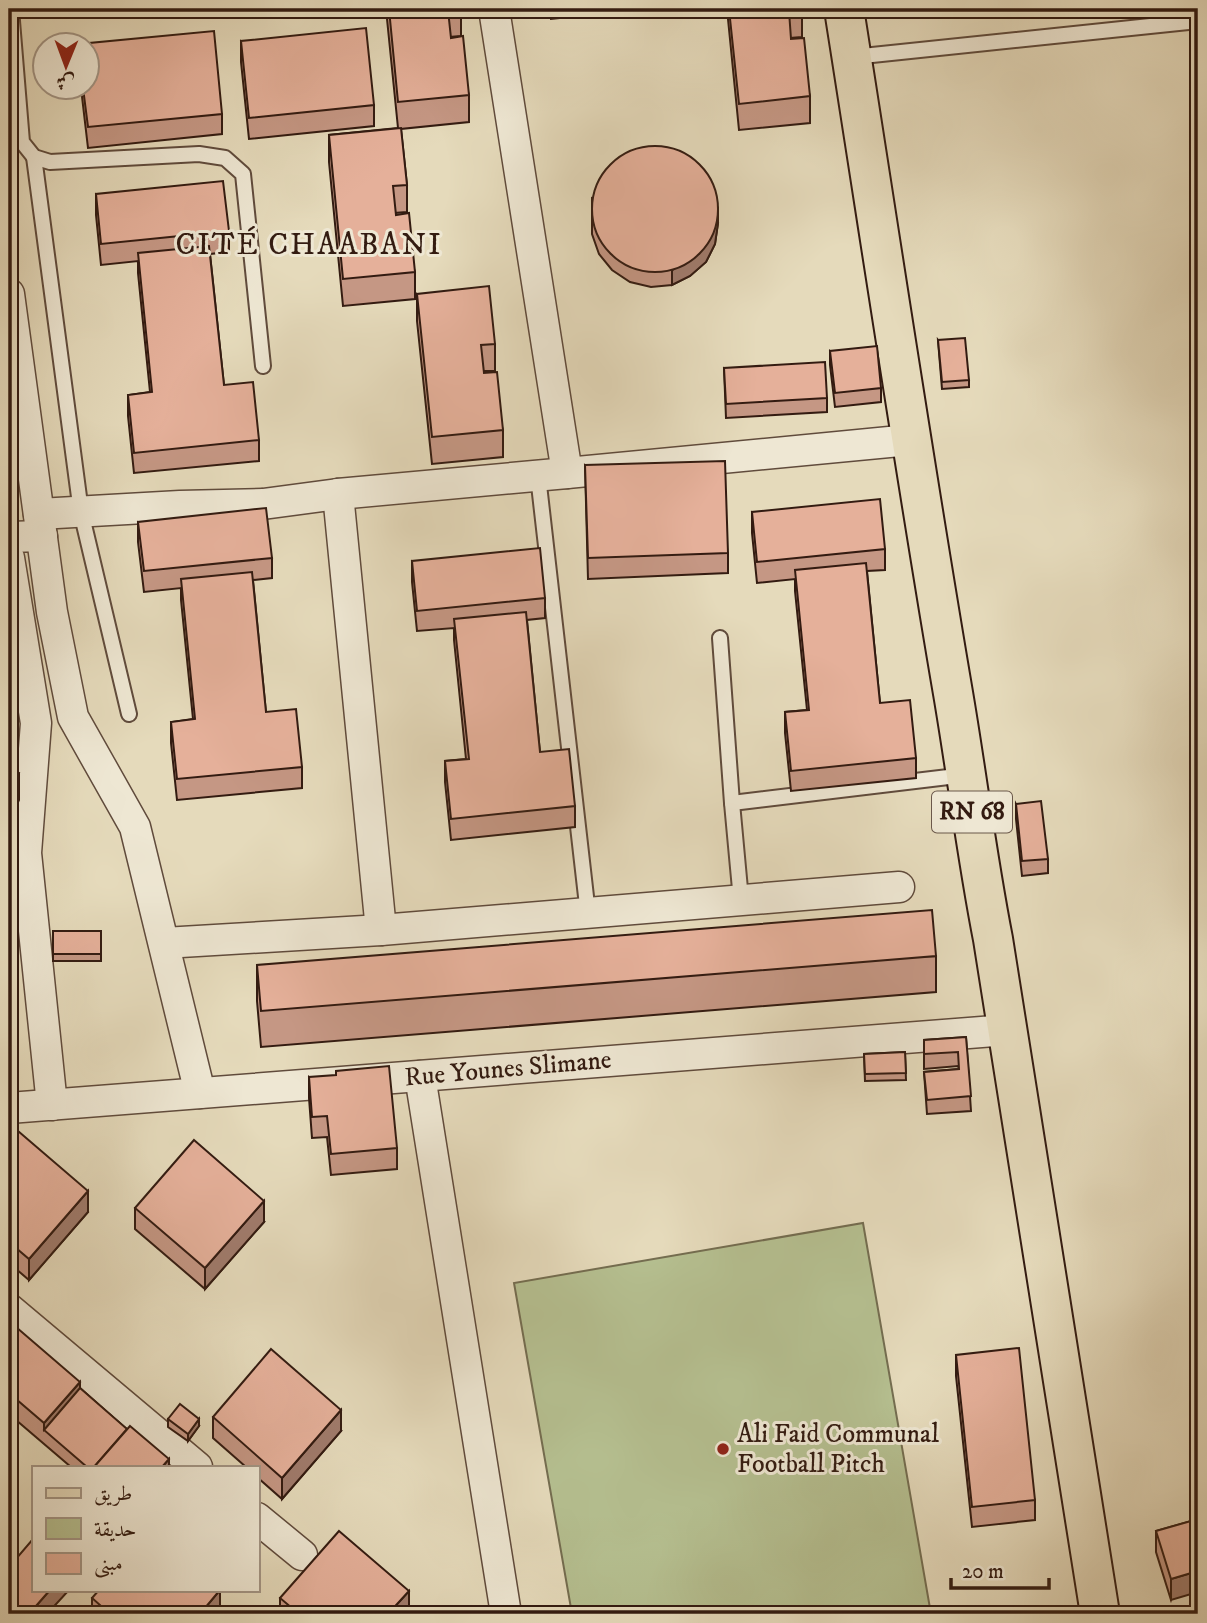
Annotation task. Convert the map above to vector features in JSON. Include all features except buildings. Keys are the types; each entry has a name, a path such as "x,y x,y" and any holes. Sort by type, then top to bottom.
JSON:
{"main road":[{"name":"RN 68","path":"844,9 910,440 967,774 1100,1614"}],"street":[{"path":"494,9 553,474"},
{"path":"9,294 31,508 73,716 135,827 200,1093"},
{"path":"31,508 81,512 180,506 262,505 338,494 910,440"},
{"path":"338,494 381,930"},
{"path":"9,537 31,508"},
{"path":"9,558 23,719 26,853 52,1105"},
{"path":"23,719 73,716"},
{"path":"164,943 381,930 900,887"},
{"name":"Rue Younes Slimane","path":"9,1108 1007,1030"},
{"path":"420,1076 506,1614"},
{"path":"9,1309 196,1466"},
{"path":"259,1520 302,1555"}],"lane":[{"path":"11,9 22,142 34,157 81,512 129,714"},
{"path":"852,57 1198,21"},
{"path":"34,157 50,162 199,153 225,158 243,174 263,366"},
{"path":"553,474 588,914"},
{"path":"720,638 741,900"},
{"path":"732,803 967,774"}],"green space":[{"name":"Ali Faid Communal Football Pitch","path":"863,1223 931,1614 572,1614 514,1283"}],"place":[{"name":"Ali Faid Communal Football Pitch","path":"723,1449"}],"district":[{"name":"CITÉ CHAABANI","path":"309,245"}]}
